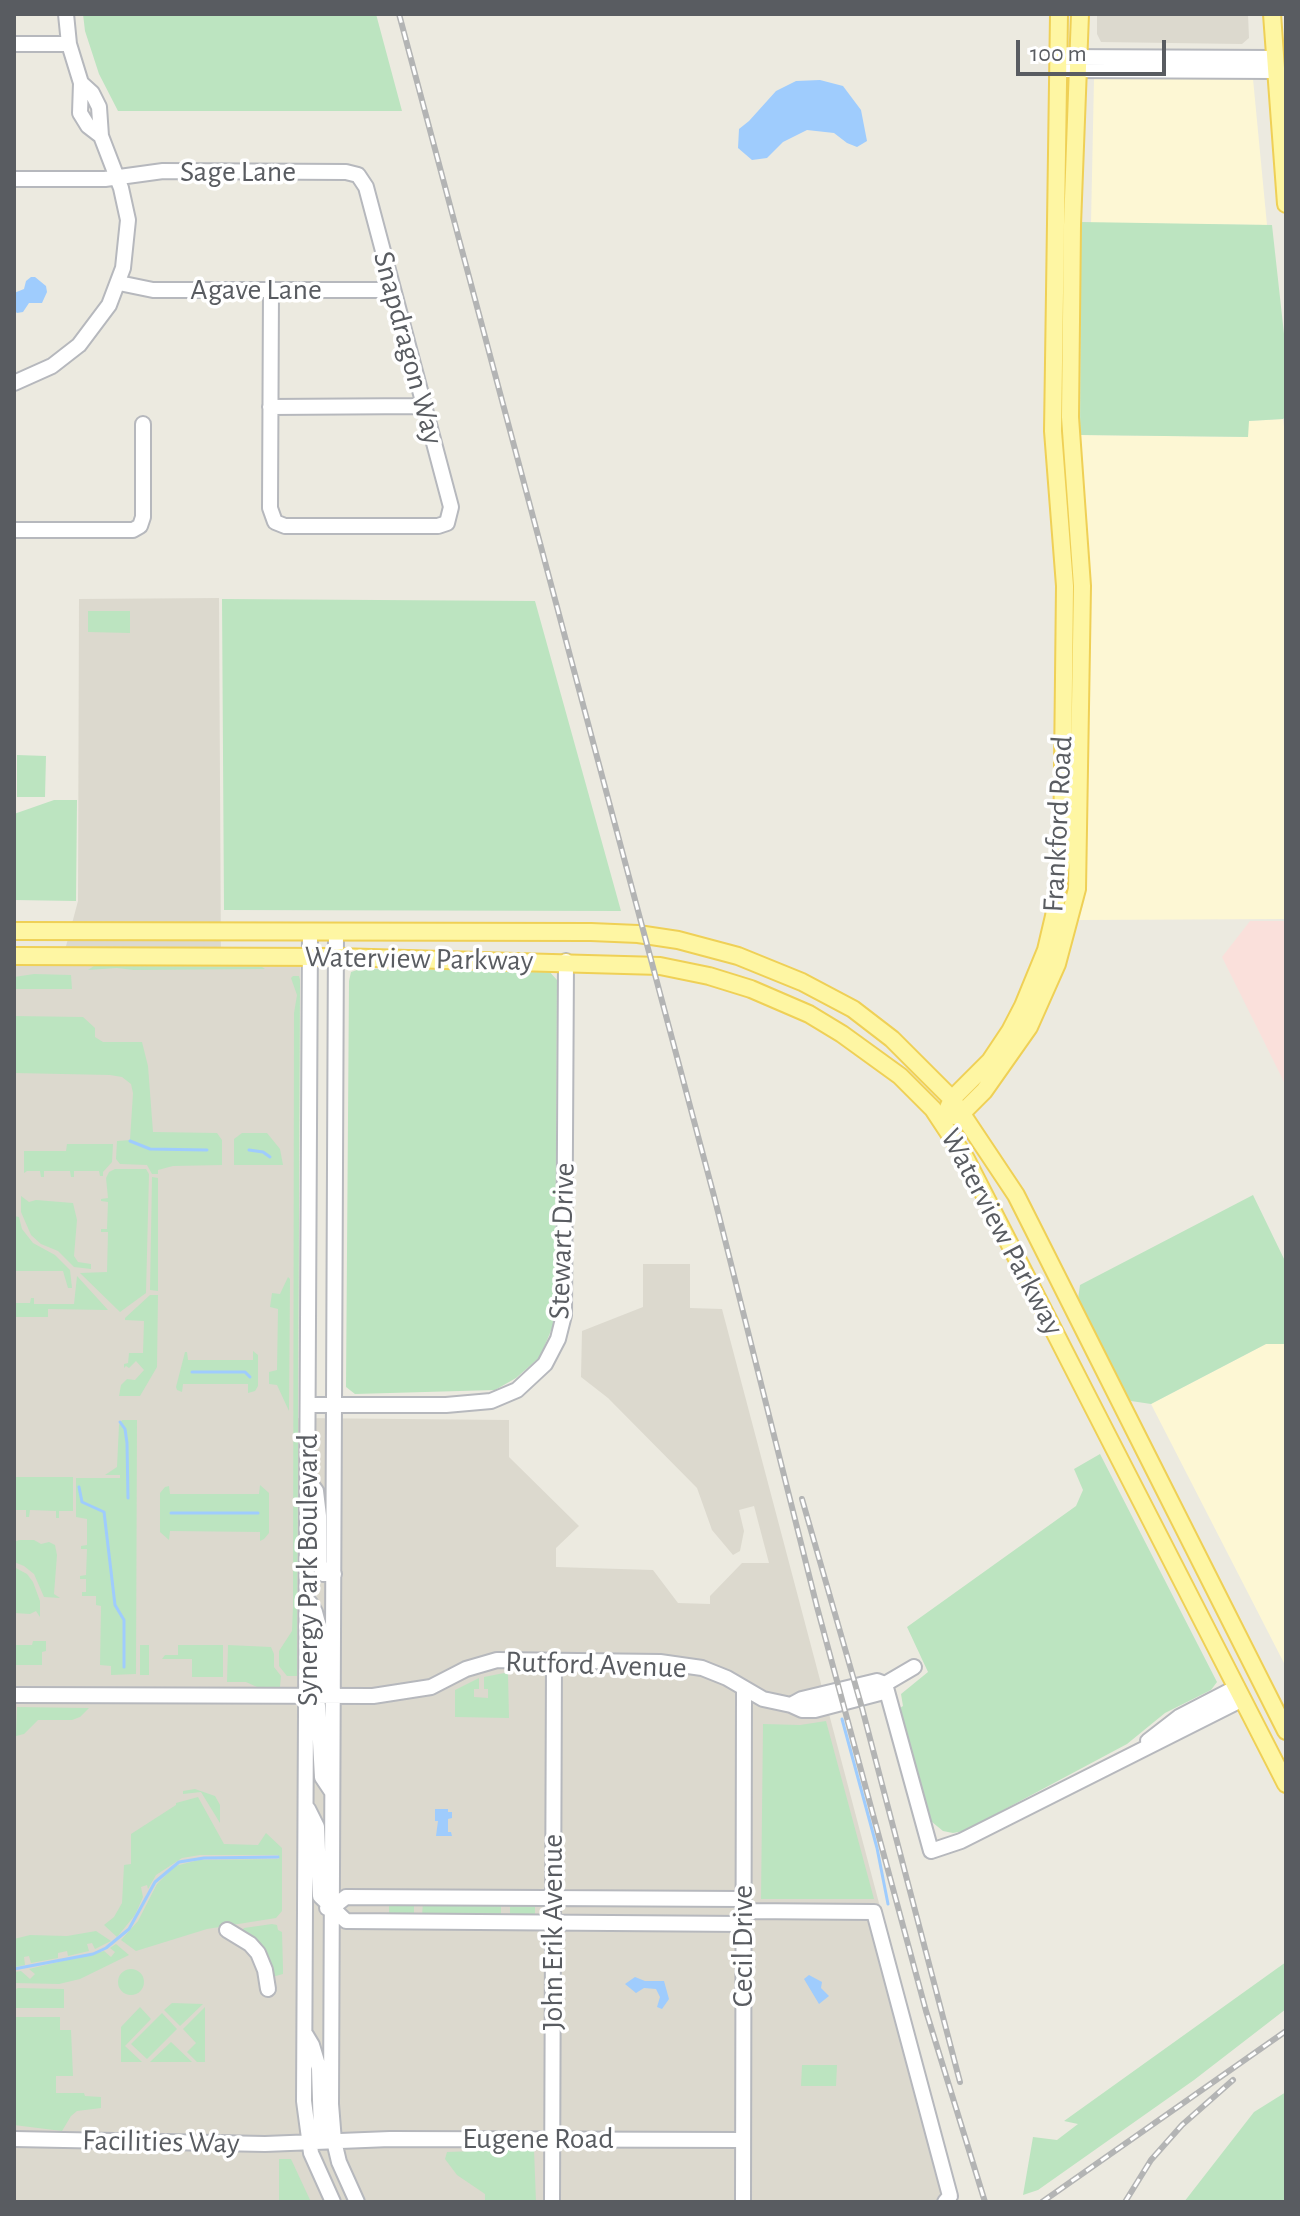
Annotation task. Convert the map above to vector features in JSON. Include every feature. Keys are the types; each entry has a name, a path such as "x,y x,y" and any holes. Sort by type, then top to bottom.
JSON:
{"main road":[{"name":"Frankford Road","path":"942,1121 962,1113 1000,1070 1029,1027 1057,964 1074,907 1079,870 1073,619 1064,559 1053,431 1059,14"},
{"name":"Frankford Road","path":"942,1121 952,1099 990,1061 1010,1031 1034,980 1054,916 1062,849 1073,619 1082,574 1070,417 1080,14"},
{"path":"1272,14 1286,204"},
{"name":"Waterview Parkway","path":"14,931 591,932 644,935 738,956 853,1009 892,1039 952,1099 1016,1195 1286,1731"},
{"path":"214,932 214,957"},
{"name":"Waterview Parkway","path":"14,956 310,956 652,965 739,985 809,1014 873,1055 900,1076 942,1121 990,1203 1286,1784"},
{"path":"809,1014 820,992"},
{"path":"1110,1438 1133,1427"},
{"path":"1240,1693 1261,1683"}],"street":[{"path":"14,383 52,366 79,345 99,321 119,283 128,232 119,178 101,136 99,107 92,93 81,83 69,44 66,14"},
{"path":"14,44 69,44"},
{"path":"1058,64 1274,64"},
{"name":"Sage Lane","path":"14,179 119,178 163,171 346,172 358,175"},
{"name":"Snapdragon Way","path":"270,407 270,508 275,522 285,526 438,526 447,523 451,507 366,187 358,175"},
{"name":"Agave Lane","path":"119,283 153,290 392,290"},
{"path":"271,289 270,407 423,406"},
{"path":"14,530 133,530 140,526 143,517 143,424"},
{"name":"Synergy Park Boulevard","path":"310,932 304,2101 308,2143 333,2202"},
{"name":"Synergy Park Boulevard","path":"336,932 331,2104 334,2141 346,2181 357,2202"},
{"name":"Stewart Drive","path":"309,1405 455,1404 495,1400 527,1383 552,1352 564,1315 566,961"},
{"path":"308,1481 316,1491 320,1570 324,1574 334,1574"},
{"path":"307,1599 319,1627 323,1689 333,1697"},
{"name":"Rutford Avenue","path":"14,1695 333,1697 416,1691 481,1663 497,1660 660,1662 689,1665 727,1678 763,1699 791,1705 802,1699 877,1681 885,1684 914,1667"},
{"name":"John Erik Avenue","path":"552,2202 554,1661"},
{"path":"885,1684 931,1851 971,1836 1140,1750 1240,1693"},
{"name":"Cecil Drive","path":"743,2202 744,1690"},
{"path":"307,1698 318,1706 322,1777 332,1792"},
{"path":"307,1807 317,1827 320,1896 346,1921 553,1923 743,1911"},
{"path":"307,1908 332,1908 346,1897 554,1899 743,1911 874,1912 950,2196 945,2202"},
{"path":"227,1930 250,1944 258,1953 268,1989"},
{"path":"305,2033 319,2068 321,2131 334,2141"},
{"name":"Facilities Way","path":"14,2139 308,2143"},
{"name":"Eugene Road","path":"308,2143 743,2140"}],"shaded area":[{"path":"1097,14 1248,14 1249,38 1242,44 1101,42 1097,34"},
{"path":"1094,79 1253,79 1267,225 1091,223"},
{"path":"1283,419 1286,442 1286,919 1079,920 1085,898 1091,605 1080,435 1247,437 1248,421"},
{"path":"219,598 221,966 300,966 298,1418 509,1420 509,1457 579,1526 556,1548 556,1567 653,1570 678,1603 710,1604 710,1596 742,1563 769,1563 754,1506 739,1510 744,1531 740,1551 733,1555 712,1530 697,1488 608,1398 581,1377 582,1331 643,1307 643,1264 690,1264 690,1308 722,1309 958,2202 14,2202 14,965 61,965 78,901 79,599"},
{"path":"1250,921 1286,921 1286,1086 1222,957"},
{"path":"1266,1344 1286,1344 1286,1667 1151,1404"}],"green space":[{"path":"83,14 376,14 402,111 118,111 99,74 85,31"},
{"path":"1081,222 1272,225 1286,352 1286,416 1283,419 1249,421 1248,437 1080,435"},
{"path":"222,599 535,601 621,911 224,910"},
{"path":"88,611 130,611 130,633 88,632"},
{"path":"17,755 46,756 45,797 17,797"},
{"path":"54,800 77,800 76,901 14,900 14,814"},
{"path":"94,966 262,967 265,969 88,970"},
{"path":"360,969 548,970 557,980 555,1321 540,1357 516,1378 495,1390 355,1394 346,1387 349,981 351,972"},
{"path":"71,975 72,989 14,989 14,977"},
{"path":"293,976 299,976 300,980 297,1676 287,1676 279,1666 279,1651 292,1631 293,1607 294,1013 297,995"},
{"path":"14,1016 83,1017 95,1028 95,1037 103,1042 142,1042 148,1066 153,1132 217,1133 222,1140 222,1165 173,1166 152,1174 147,1165 120,1164 116,1159 117,1141 130,1140 131,1084 122,1077 110,1075 14,1073"},
{"path":"242,1133 267,1133 280,1149 283,1165 234,1165 234,1139"},
{"path":"67,1144 113,1144 112,1162 103,1176 99,1171 74,1171 74,1177 71,1177 70,1171 44,1171 44,1177 41,1177 40,1171 24,1173 24,1151 66,1151"},
{"path":"115,1169 146,1169 149,1174 146,1293 120,1312 80,1273 107,1272 108,1232 101,1232 101,1229 107,1229 108,1202 101,1199 108,1198 106,1178"},
{"path":"152,1177 158,1178 158,1291 150,1290"},
{"path":"1253,1195 1286,1263 1286,1344 1266,1344 1151,1404 1131,1401 1078,1299 1080,1285"},
{"path":"21,1196 29,1202 73,1203 77,1220 74,1256 78,1262 91,1264 91,1269 74,1267 58,1251 41,1244 31,1235 21,1212"},
{"path":"14,1216 19,1217 22,1229 33,1243 55,1255 70,1270 72,1288 68,1288 63,1271 14,1271"},
{"path":"77,1276 108,1310 48,1309 48,1317 14,1317 14,1303 30,1303 31,1298 34,1298 34,1304 74,1304"},
{"path":"288,1277 289,1411 277,1385 269,1384 269,1372 277,1370 278,1309 270,1307 272,1293 280,1294"},
{"path":"150,1295 158,1295 157,1367 140,1396 119,1396 121,1385 127,1379 135,1380 144,1370 136,1361 129,1368 124,1368 129,1353 143,1353 144,1321 125,1318"},
{"path":"253,1351 258,1355 258,1386 255,1391 248,1393 248,1384 183,1384 182,1392 177,1390 185,1352 188,1360 253,1360"},
{"path":"122,1420 137,1420 136,1674 111,1675 111,1666 100,1665 101,1606 96,1605 96,1596 82,1596 82,1592 86,1592 86,1579 80,1579 80,1576 86,1575 87,1549 81,1549 81,1546 87,1545 87,1519 76,1517 76,1478 120,1478 120,1475 105,1475 117,1467 119,1425"},
{"path":"1100,1454 1217,1682 1211,1690 1165,1713 1127,1744 964,1831 943,1831 929,1815 900,1708 903,1706 901,1694 928,1672 907,1627 1076,1506 1083,1490 1074,1469"},
{"path":"14,1477 73,1477 73,1511 59,1511 59,1518 56,1518 56,1511 30,1510 29,1517 26,1517 26,1510 14,1510"},
{"path":"260,1485 269,1493 269,1533 260,1541 260,1532 170,1531 169,1540 160,1532 160,1493 165,1487 169,1486 170,1494 259,1494"},
{"path":"14,1542 55,1545 54,1594 60,1598 44,1597 34,1574 14,1562"},
{"path":"14,1567 27,1574 33,1582 40,1601 40,1617 36,1611 30,1614 14,1613"},
{"path":"33,1641 46,1641 42,1665 14,1665 14,1645 32,1645"},
{"path":"140,1645 149,1645 149,1675 140,1675"},
{"path":"178,1645 223,1645 223,1677 192,1677 192,1659 162,1659 165,1655 178,1655"},
{"path":"228,1645 271,1647 274,1667 281,1676 280,1687 227,1682"},
{"path":"508,1674 509,1718 455,1717 455,1690 479,1678 479,1689 474,1689 474,1697 488,1698 484,1677"},
{"path":"17,1707 89,1708 72,1720 38,1720 24,1734 16,1736"},
{"path":"826,1721 874,1899 761,1899 763,1724 800,1725"},
{"path":"195,1789 215,1796 220,1805 220,1823 201,1792 183,1794 183,1791"},
{"path":"198,1797 224,1844 258,1845 266,1833 282,1848 282,1911 276,1918 207,1929 136,1951 121,1940 138,1921 157,1884 175,1866 199,1860 279,1859 278,1855 200,1855 182,1858 156,1875 148,1889 147,1885 141,1887 143,1897 135,1915 117,1937 104,1925 114,1917 122,1903 124,1865 131,1864 131,1834 176,1803"},
{"path":"389,1902 414,1902 414,1916 389,1916"},
{"path":"423,1902 501,1902 501,1916 422,1916"},
{"path":"510,1902 535,1902 535,1917 510,1916"},
{"path":"272,1924 282,1932 283,1974 272,1977 255,1940 242,1930"},
{"path":"96,1931 111,1941 95,1949 92,1943 87,1944 89,1951 68,1956 67,1951 58,1953 58,1958 31,1963 29,1956 24,1957 25,1965 14,1967 14,1939 30,1935 67,1936"},
{"path":"116,1944 129,1955 80,1979 59,1984 14,1983 14,1972 21,1971 30,1979 35,1974 29,1969 104,1951 111,1957 115,1952 110,1948"},
{"path":"1286,1962 1286,2009 1194,2080 1038,2190 1023,2195 1033,2137 1057,2140 1078,2124 1064,2121"},
{"path":"131,1969 141,1972 144,1982 141,1992 131,1995 121,1992 118,1982 121,1972"},
{"path":"64,1989 64,2008 14,2008 14,1990"},
{"path":"172,2003 203,2004 180,2026 164,2010"},
{"path":"140,2007 151,2019 125,2046 142,2062 121,2062 121,2027"},
{"path":"205,2007 205,2062 197,2062 187,2052 196,2043 183,2029"},
{"path":"162,2013 177,2029 147,2059 131,2044"},
{"path":"14,2017 60,2017 60,2030 71,2030 73,2076 56,2076 56,2093 84,2093 85,2096 101,2097 101,2108 77,2111 62,2131 14,2125"},
{"path":"171,2042 192,2062 150,2062"},
{"path":"802,2065 837,2065 836,2086 801,2086"},
{"path":"1286,2092 1286,2202 1184,2202 1254,2112"},
{"path":"534,2149 536,2202 485,2202 485,2194 457,2175 445,2159 447,2152"},
{"path":"279,2159 291,2159 311,2202 279,2202"}],"water":[{"path":"820,80 843,86 861,110 867,141 857,147 834,133 807,130 783,142 767,158 752,160 738,148 739,129 776,91 796,81"},
{"path":"31,277 46,286 47,292 42,303 29,303 23,312 17,313 14,310 14,293 24,289"},
{"path":"435,1809 452,1812 452,1818 448,1819 448,1832 452,1836 436,1836 438,1821 435,1821"},
{"path":"809,1975 822,1982 821,1988 829,1996 819,2004 804,1979"},
{"path":"635,1977 645,1981 664,1981 669,1999 662,2009 657,2007 660,1997 656,1989 644,1988 636,1993 625,1984"}],"waterway":[{"path":"130,1141 150,1149 207,1150"},
{"path":"249,1150 263,1152 270,1157"},
{"path":"192,1372 245,1372 250,1377"},
{"path":"120,1422 125,1429 127,1443 128,1498"},
{"path":"79,1487 82,1502 104,1512 115,1605 124,1620 124,1667"},
{"path":"171,1513 258,1513"},
{"path":"842,1719 877,1848 888,1904"},
{"path":"14,1969 93,1954 106,1948 129,1929 155,1882 179,1862 204,1858 278,1857"}],"railway":[{"path":"399,14 714,1196 817,1607 926,2011 985,2202"},
{"path":"802,1499 862,1708 960,2082"},
{"path":"1042,2202 1286,2031"},
{"path":"1125,2202 1151,2160 1182,2125 1233,2080"}]}
